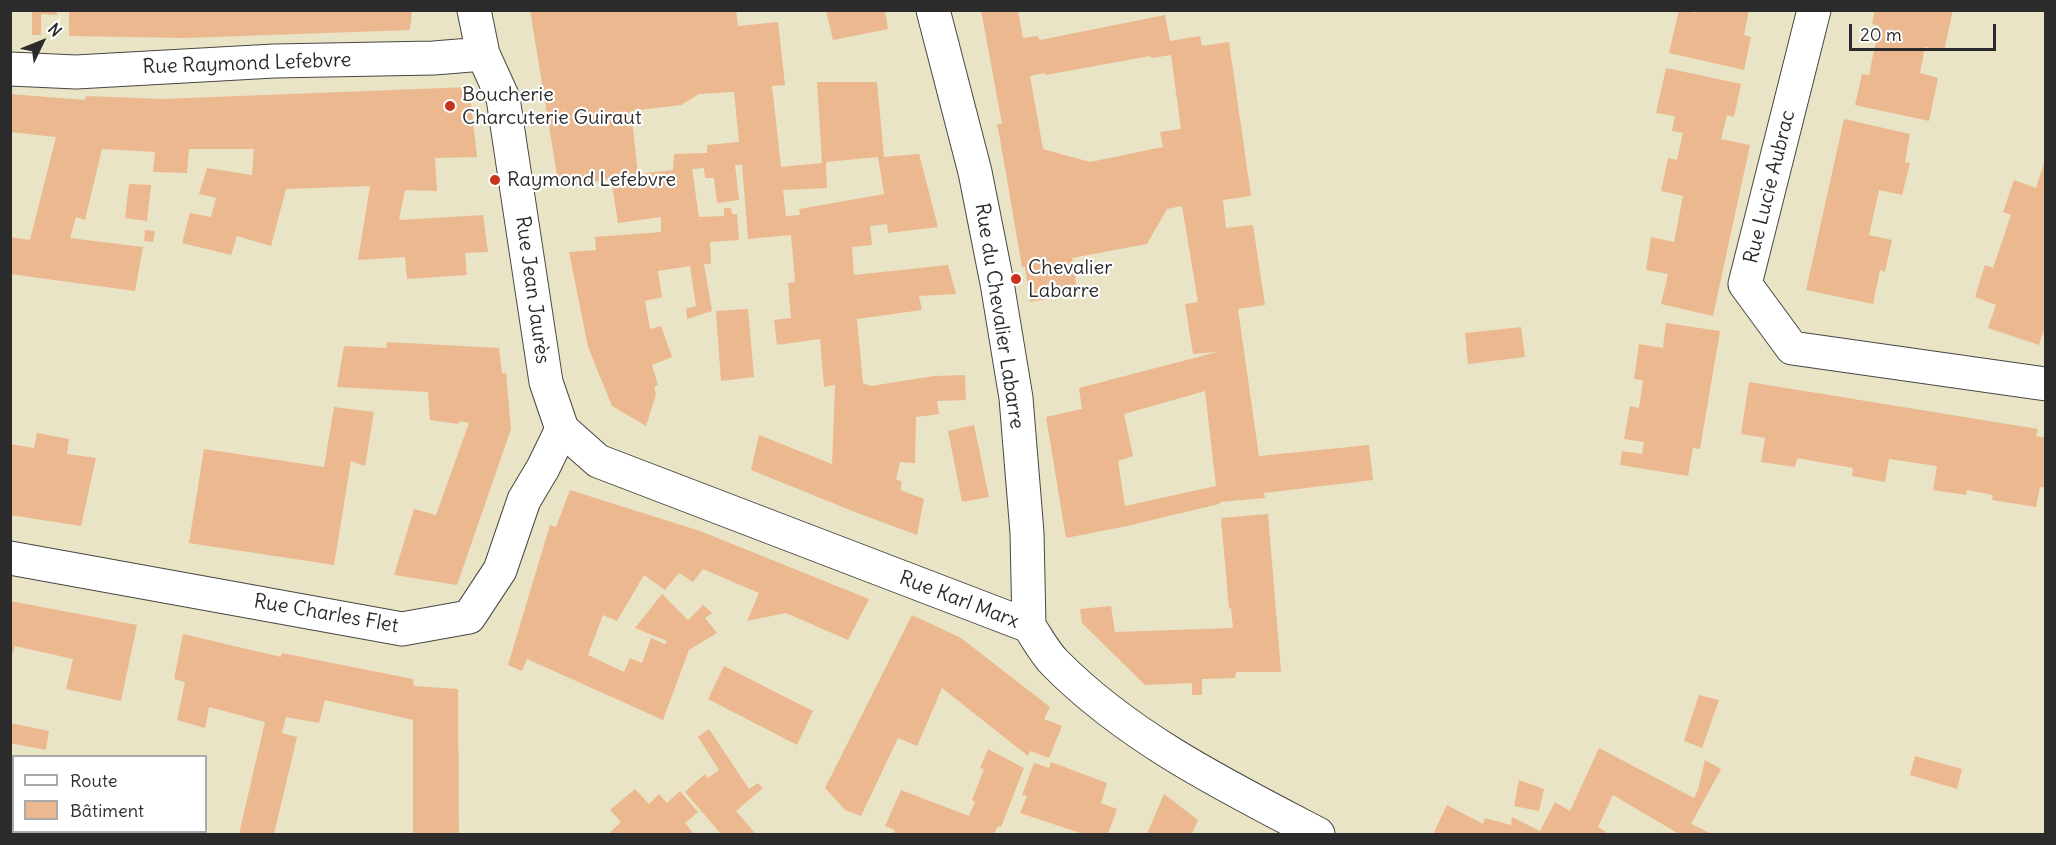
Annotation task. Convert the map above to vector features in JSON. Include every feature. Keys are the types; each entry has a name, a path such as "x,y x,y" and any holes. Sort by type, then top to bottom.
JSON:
{"street":[{"name":"Rue Jean Jaurès","path":"474,10 483,54 503,98 546,382 562,429"},
{"name":"Rue du Chevalier Labarre","path":"933,10 975,172 1016,398 1028,533 1029,626"},
{"name":"Rue Lucie Aubrac","path":"1814,10 1745,284 1792,348 2046,384"},
{"name":"Rue Raymond Lefebvre","path":"10,69 76,72 274,61 434,58 483,54"},
{"name":"Rue Karl Marx","path":"562,429 598,461 1029,626 1054,662 1101,705 1224,786 1318,834"},
{"name":"Rue Charles Flet","path":"10,558 402,630 469,618 500,570 524,500 562,429"}],"building":[{"path":"32,10 57,10 57,15 41,14 41,35 32,35"},
{"path":"69,10 297,12 412,10 410,30 185,38 69,36"},
{"path":"530,10 736,10 738,26 778,22 785,85 772,86 781,167 822,163 817,82 877,82 884,157 919,154 938,227 888,233 887,224 870,226 872,245 852,247 854,275 948,265 956,294 919,296 922,310 857,319 863,383 871,386 934,376 965,375 966,400 937,401 939,414 916,417 915,463 900,462 896,479 902,482 900,490 924,499 917,535 751,470 759,435 832,464 835,385 824,387 820,339 777,345 774,320 791,318 788,283 795,282 791,235 748,239 742,165 735,165 739,200 717,203 714,178 705,178 704,168 692,169 699,217 724,216 724,208 731,208 732,214 737,214 739,240 710,242 711,264 704,264 712,311 687,319 686,309 696,306 690,266 658,271 662,297 645,301 650,329 661,326 672,357 652,365 658,385 654,387 656,394 646,426 612,406 588,347 569,252 596,250 595,237 661,232 661,217 618,223 611,179 559,187","holes":["734,92 739,142 707,145 707,153 674,154 673,170 638,174 631,111 681,105 699,94","878,157 884,194 799,209 800,215 786,216 783,190 827,188 826,162"]},
{"path":"826,10 885,10 888,29 833,40"},
{"path":"981,10 1018,10 1023,38 1037,36 1040,40 1165,15 1170,41 1200,36 1202,46 1229,42 1251,196 1223,200 1226,228 1253,225 1265,305 1238,309 1259,456 1369,445 1373,480 1264,493 1265,498 1220,502 1127,526 1066,538 1046,417 1082,409 1079,388 1217,352 1193,354 1185,304 1198,302 1182,206 1167,209 1147,244 1072,258 1078,294 1030,302 997,124 1002,124","holes":["1171,55 1181,129 1160,132 1163,147 1090,162 1043,149 1030,76 1150,56 1151,58","1205,391 1216,486 1125,506 1118,461 1133,456 1124,414"]},
{"path":"1679,10 1697,13 1697,10 1749,10 1744,35 1751,37 1744,70 1669,53"},
{"path":"1875,10 1953,10 1944,51 1925,47 1920,73 1938,78 1929,121 1855,105 1862,74 1869,75 1879,26 1872,24"},
{"path":"1666,68 1741,84 1734,117 1727,115 1721,139 1750,145 1713,316 1661,304 1668,274 1646,270 1651,237 1674,242 1683,196 1661,191 1668,158 1677,160 1683,133 1672,131 1675,116 1656,113"},
{"path":"469,87 477,157 435,158 437,191 405,190 399,220 483,215 488,252 465,253 467,275 407,279 405,257 358,260 370,186 286,189 271,246 237,236 231,255 182,243 190,213 211,217 216,198 199,194 207,168 252,175 254,149 189,149 187,173 153,172 155,152 102,149 85,220 76,217 70,238 143,247 135,291 10,274 10,237 30,240 56,137 10,132 10,94 85,100 86,96 162,99"},
{"path":"1844,119 1910,134 1905,162 1910,163 1902,195 1879,190 1869,235 1892,240 1885,272 1880,270 1873,304 1806,290"},
{"path":"2045,160 2046,324 2039,345 1988,328 1996,305 1975,297 1985,265 1993,268 2011,215 2003,212 2014,180 2036,188"},
{"path":"129,184 151,185 147,221 125,218"},
{"path":"145,230 155,231 153,242 144,241"},
{"path":"748,309 754,377 721,381 716,311"},
{"path":"1666,323 1720,331 1700,449 1693,448 1688,476 1620,465 1622,451 1642,454 1644,442 1624,439 1630,406 1639,408 1643,380 1634,379 1639,344 1663,348"},
{"path":"1521,327 1525,357 1468,364 1465,333"},
{"path":"387,342 499,348 502,373 506,373 511,429 457,585 394,575 414,509 436,515 469,423 460,421 458,424 430,420 428,392 337,387 344,346 386,348"},
{"path":"1749,382 2038,429 2036,436 2046,438 2046,488 2040,487 2036,507 1992,500 1993,495 1967,490 1966,495 1933,490 1937,466 1889,459 1885,482 1852,476 1853,468 1797,458 1795,467 1761,462 1765,438 1741,434"},
{"path":"334,407 374,412 365,466 351,461 334,565 189,543 204,449 324,467"},
{"path":"974,425 989,497 962,502 948,431"},
{"path":"37,433 69,439 67,454 96,458 81,526 10,515 10,444 34,448"},
{"path":"570,490 700,531 869,599 848,640 786,613 747,621 759,593 703,569 693,582 679,573 665,590 644,575 617,621 603,615 588,655 624,672 630,658 642,663 651,638 665,644 667,641 635,628 662,594 688,620 703,605 712,613 705,618 717,633 689,650 663,720 527,659 522,671 508,665 550,525 556,527"},
{"path":"1268,514 1281,672 1236,672 1235,678 1202,679 1202,695 1192,695 1192,683 1145,685 1082,623 1080,609 1111,606 1115,632 1233,628 1231,608 1229,609 1221,518"},
{"path":"10,601 137,625 121,701 66,689 73,659 15,646 10,661"},
{"path":"912,615 961,638 1050,707 1044,719 1062,726 1049,758 1030,751 1028,756 942,688 917,746 898,738 861,816 845,810 825,788"},
{"path":"183,634 281,657 282,653 413,679 414,686 458,689 459,834 413,834 413,720 325,700 319,723 286,717 282,733 297,737 274,834 239,834 265,722 209,707 205,728 177,720 185,682 174,679"},
{"path":"724,666 813,711 797,745 708,699"},
{"path":"1699,695 1719,700 1702,748 1684,741"},
{"path":"10,723 49,731 46,750 10,743"},
{"path":"709,729 749,789 758,783 763,788 736,811 756,834 721,834 685,792 705,774 708,778 719,770 698,737"},
{"path":"1599,748 1694,798 1705,760 1721,769 1691,824 1712,834 1679,834 1613,795 1598,827 1609,834 1433,834 1447,805 1483,824 1485,818 1511,825 1512,817 1540,831 1555,802 1570,811"},
{"path":"988,749 1024,768 1001,827 998,826 994,834 892,834 895,830 885,826 901,790 969,816 975,802 972,800 984,769 980,768"},
{"path":"1915,756 1962,769 1957,789 1910,775"},
{"path":"1051,762 1107,783 1101,803 1117,809 1108,834 1083,834 1020,813 1027,796 1022,795 1034,763 1049,768"},
{"path":"1519,780 1544,789 1539,811 1514,806"},
{"path":"635,789 649,804 659,794 667,803 680,791 698,812 685,823 694,834 608,834 621,822 610,810"},
{"path":"1164,794 1198,820 1192,834 1147,834"},
{"path":"10,822 12,822 12,833 62,834 10,834"}],"place":[{"name":"Boucherie Charcuterie Guiraut","path":"450,106"},
{"name":"Raymond Lefebvre","path":"495,180"},
{"name":"Chevalier Labarre","path":"1016,279"}]}
